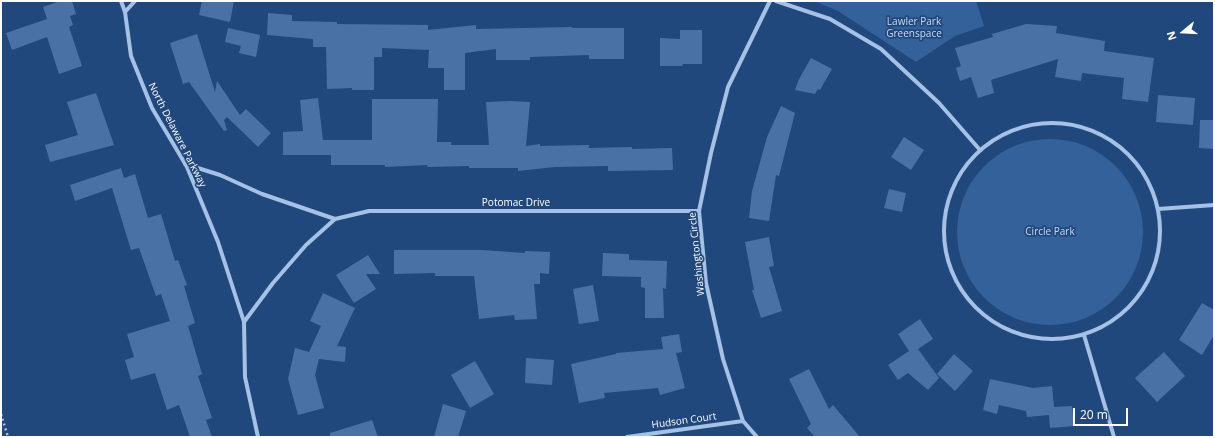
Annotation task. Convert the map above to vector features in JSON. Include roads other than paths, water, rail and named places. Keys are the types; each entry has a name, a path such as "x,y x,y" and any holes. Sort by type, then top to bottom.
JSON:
{"street":[{"name":"North Delaware Parkway","path":"121,1 125,12 131,56 152,108 184,164 218,242 244,322 245,377 258,437"},
{"path":"125,12 134,1"},
{"name":"Washington Circle","path":"757,437 743,420 722,359 706,283 699,211 711,153 728,87 770,1"},
{"path":"776,1 830,19 882,49 939,103 980,150"},
{"path":"1056,123 1076,125 1096,132 1114,142 1129,155 1142,171 1152,190 1158,209 1160,229 1159,249 1154,268 1145,286 1134,303 1119,317 1084,335 1055,340 1026,336 999,325 975,308 958,284 947,257 944,227 945,220 949,198 962,172 980,150 997,138 1016,129 1035,124 1056,123"},
{"name":"Potomac Drive","path":"184,164 220,175 262,194 335,218 369,211 699,211"},
{"path":"1158,209 1214,205"},
{"path":"244,322 273,283 306,245 335,218"},
{"path":"1084,335 1114,437"},
{"name":"Hudson Court","path":"626,437 743,420"}],"park label":[{"name":"Lawler Park Greenspace","path":"914,28"},
{"name":"Circle Park","path":"1050,232"}]}
